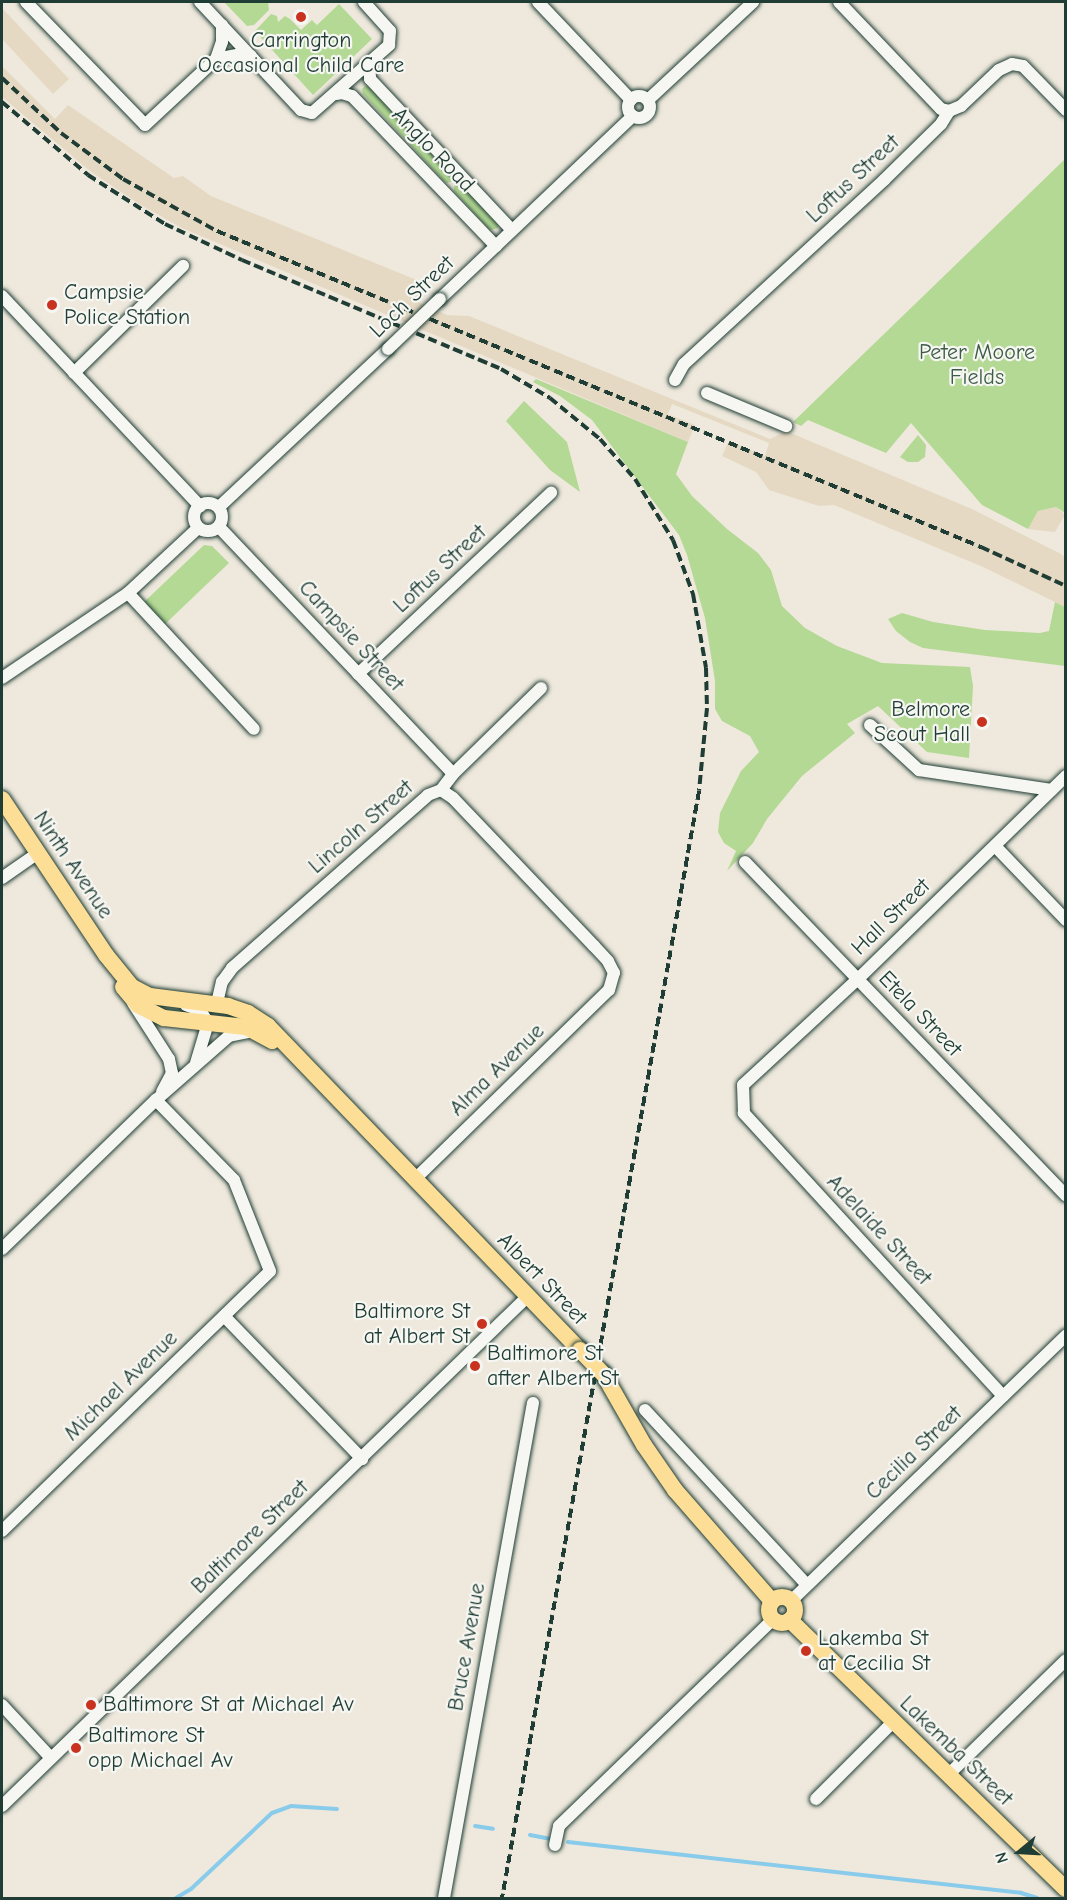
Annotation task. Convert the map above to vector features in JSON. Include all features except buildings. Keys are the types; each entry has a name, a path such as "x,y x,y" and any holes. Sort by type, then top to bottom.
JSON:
{"main road":[{"name":"Ninth Avenue","path":"2,798 106,956"},
{"name":"Albert Street","path":"106,956 127,994 147,1011 164,1018 246,1027 264,1035 328,1088"},
{"name":"Albert Street","path":"106,956 132,987 141,993 217,1003 239,1009 259,1019 604,1375 644,1445 675,1490 772,1601"},
{"path":"779,1597 791,1601 794,1613 781,1619 769,1612 772,1601 779,1597"},
{"name":"Lakemba Street","path":"781,1619 894,1721 1065,1889"}],"street":[{"path":"26,2 145,125 216,59 222,42 222,25"},
{"path":"200,2 306,113 318,110 389,45 392,39 387,26 364,2"},
{"path":"538,2 631,100"},
{"path":"648,100 753,2"},
{"path":"839,2 941,109 949,111"},
{"path":"216,59 240,54 251,56"},
{"name":"Anglo Road","path":"369,63 370,79 512,230"},
{"name":"Loftus Street","path":"675,381 684,364 884,180 940,124 949,111 961,106 999,70 1012,64 1027,69 1065,110"},
{"name":"Anglo Road","path":"336,94 352,96 496,246"},
{"path":"640,96 648,100 650,107 648,113 640,118 633,116 629,106 631,100 640,96"},
{"name":"Loch Street","path":"219,507 633,116"},
{"path":"74,373 183,266"},
{"path":"2,296 200,506"},
{"path":"706,393 786,426"},
{"name":"Loftus Street","path":"358,674 551,493"},
{"path":"212,503 219,507 223,519 219,527 207,532 198,528 194,517 200,506 212,503"},
{"name":"Campsie Street","path":"219,527 453,774"},
{"path":"2,678 128,593 198,528"},
{"path":"128,593 254,729"},
{"name":"Lincoln Street","path":"217,1003 222,982 232,968 428,795 441,790 453,774 541,688"},
{"path":"870,725 919,770 1051,790"},
{"name":"Hall Street","path":"743,1085 858,979 1065,776"},
{"name":"Alma Avenue","path":"415,1179 609,990 614,974 608,962 453,798 441,790"},
{"path":"995,846 1065,920"},
{"path":"2,878 38,853"},
{"name":"Etela Street","path":"745,862 1065,1195"},
{"path":"127,994 165,1051 171,1066 170,1079 156,1100"},
{"path":"162,997 200,1010 208,1023 205,1042 195,1068"},
{"path":"2,1249 156,1100 235,1034 242,1032 264,1035"},
{"name":"Adelaide Street","path":"743,1085 744,1113 1003,1396"},
{"name":"Michael Avenue","path":"2,1531 270,1271 234,1180 156,1100"},
{"name":"Baltimore Street","path":"2,1806 527,1297"},
{"path":"224,1316 362,1459"},
{"name":"Cecilia Street","path":"791,1601 1065,1335"},
{"name":"Bruce Avenue","path":"444,1899 533,1403"},
{"path":"645,1410 807,1585"},
{"path":"555,1845 559,1826 781,1619"},
{"path":"949,1774 1065,1660"},
{"path":"2,1705 51,1758"},
{"path":"816,1798 894,1721"}],"shaded area":[{"path":"2,8 69,79 53,94 2,39"},
{"path":"2,66 55,119 68,105 174,178 183,176 211,196 424,283 416,301 447,315 469,316 770,439 786,431 972,509 1061,554 1065,557 1065,607 983,567 834,505 819,506 769,490 756,472 722,456 729,441 765,456 769,443 672,404 668,414 695,425 688,442 182,228 139,204 90,171 2,97"},
{"path":"1056,507 1065,515 1055,532 1028,529 1038,511"}],"green space":[{"path":"224,2 268,2 269,10 254,25 247,26"},
{"path":"339,4 372,39 313,95 255,31 271,14 277,16 278,22 285,16 301,30 312,20 317,25"},
{"path":"365,86 370,87 454,177 454,181 447,183 444,181 363,94 362,89"},
{"name":"Peter Moore Fields","path":"1065,159 1065,513 1056,507 1038,511 1028,529 982,505 911,423 886,453 808,420 801,426 793,422"},
{"path":"456,183 462,184 499,224 498,228 491,230 488,228 454,191"},
{"path":"536,379 688,442 676,474 692,496 727,529 758,553 771,570 782,606 805,628 837,646 882,663 970,667 973,686 969,758 927,752 878,706 847,724 855,733 802,776 767,819 753,843 727,871 736,851 724,843 718,832 720,813 741,771 759,752 750,736 722,721 715,709 715,681 705,618 687,555 679,535 592,420 560,396 533,382"},
{"path":"524,401 567,442 580,492 550,470 506,421"},
{"path":"918,435 926,445 925,457 918,462 908,462 900,457"},
{"path":"204,545 212,546 229,563 163,626 142,604"},
{"path":"1055,602 1065,607 1065,666 923,648 910,642 896,631 888,619 902,613 933,622 985,630 1040,633 1049,631"}],"waterway":[{"path":"176,1898 191,1889 272,1813 291,1806 337,1809"},
{"path":"475,1826 493,1829"},
{"path":"530,1835 550,1839"},
{"path":"568,1842 1021,1893 1037,1898"}],"railway":[{"path":"2,78 61,133 123,179 217,231 981,547 1066,586"},
{"path":"2,102 88,175 165,224 242,260 501,369 550,398 600,439 635,479 673,540 693,594 706,668 707,708 699,791 502,1898"}],"place":[{"name":"Carrington Occasional Child Care","path":"301,17"},
{"name":"Campsie Police Station","path":"52,305"},
{"name":"Belmore Scout Hall","path":"982,722"},
{"name":"Baltimore St at Albert St","path":"482,1324"},
{"name":"Baltimore St after Albert St","path":"475,1366"},
{"name":"Lakemba St at Cecilia St","path":"806,1651"},
{"name":"Baltimore St at Michael Av","path":"91,1705"},
{"name":"Baltimore St opp Michael Av","path":"76,1748"}]}
